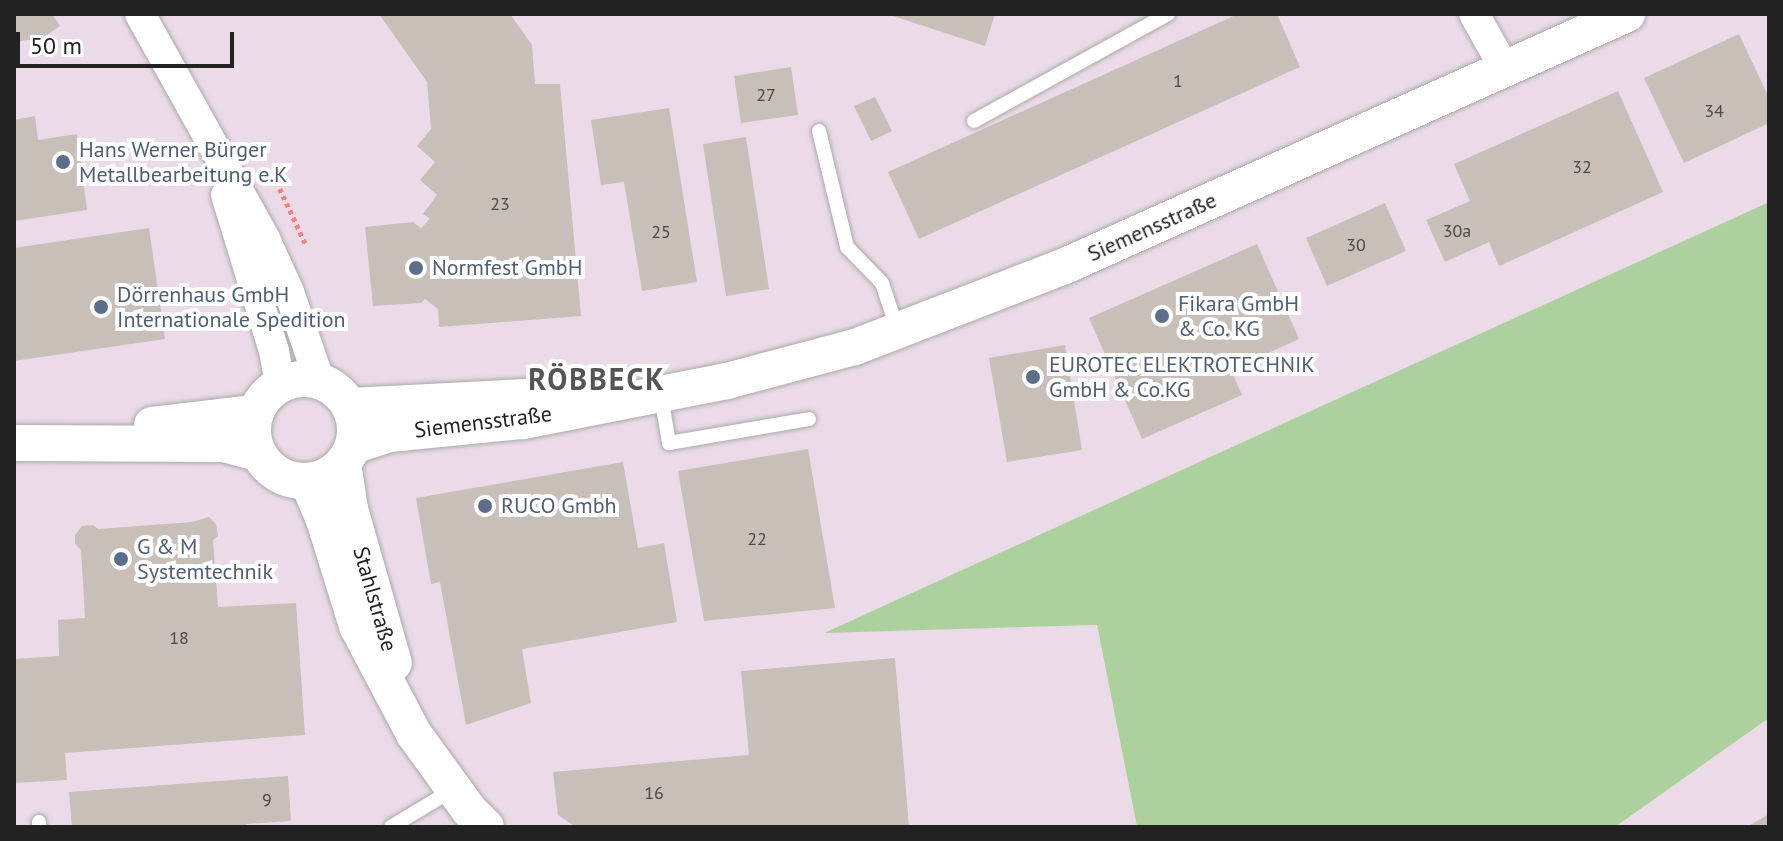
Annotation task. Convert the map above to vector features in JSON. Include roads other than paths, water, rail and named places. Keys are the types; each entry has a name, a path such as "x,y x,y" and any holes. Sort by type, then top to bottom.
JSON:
{"street":[{"path":"140,14 289,292 320,382"},
{"path":"1474,14 1505,69"},
{"name":"Siemensstraße","path":"348,455 390,434 523,421 791,365 898,331 1065,266 1627,14"},
{"path":"209,139 274,351 280,385"},
{"path":"300,378 320,382 338,390 349,406 356,426 348,455 308,482 270,469 258,453 252,434 254,413 265,396 280,385 300,378"},
{"name":"Siemensstraße","path":"349,406 660,392"},
{"path":"14,442 254,413"},
{"path":"14,442 224,444 258,453"},
{"name":"Stahlstraße","path":"348,455 350,509 414,734"},
{"name":"Stahlstraße","path":"308,482 324,520 357,626 414,734 486,827"}],"lane":[{"path":"974,121 1168,14"},
{"path":"819,131 847,247 882,283 898,331"},
{"path":"660,392 669,443 809,419"},
{"path":"391,827 454,789"}],"place":[{"name":"Hans Werner Bürger Metallbearbeitung e.K","path":"63,162"},
{"name":"Normfest GmbH","path":"416,268"},
{"name":"Dörrenhaus GmbH Internationale Spedition","path":"101,307"},
{"name":"Fikara GmbH & Co. KG","path":"1162,316"},
{"name":"EUROTEC ELEKTROTECHNIK GmbH & Co.KG","path":"1033,377"},
{"name":"RUCO Gmbh","path":"485,506"},
{"name":"G & M Systemtechnik","path":"121,559"}],"district":[{"name":"RÖBBECK","path":"597,379"}]}
